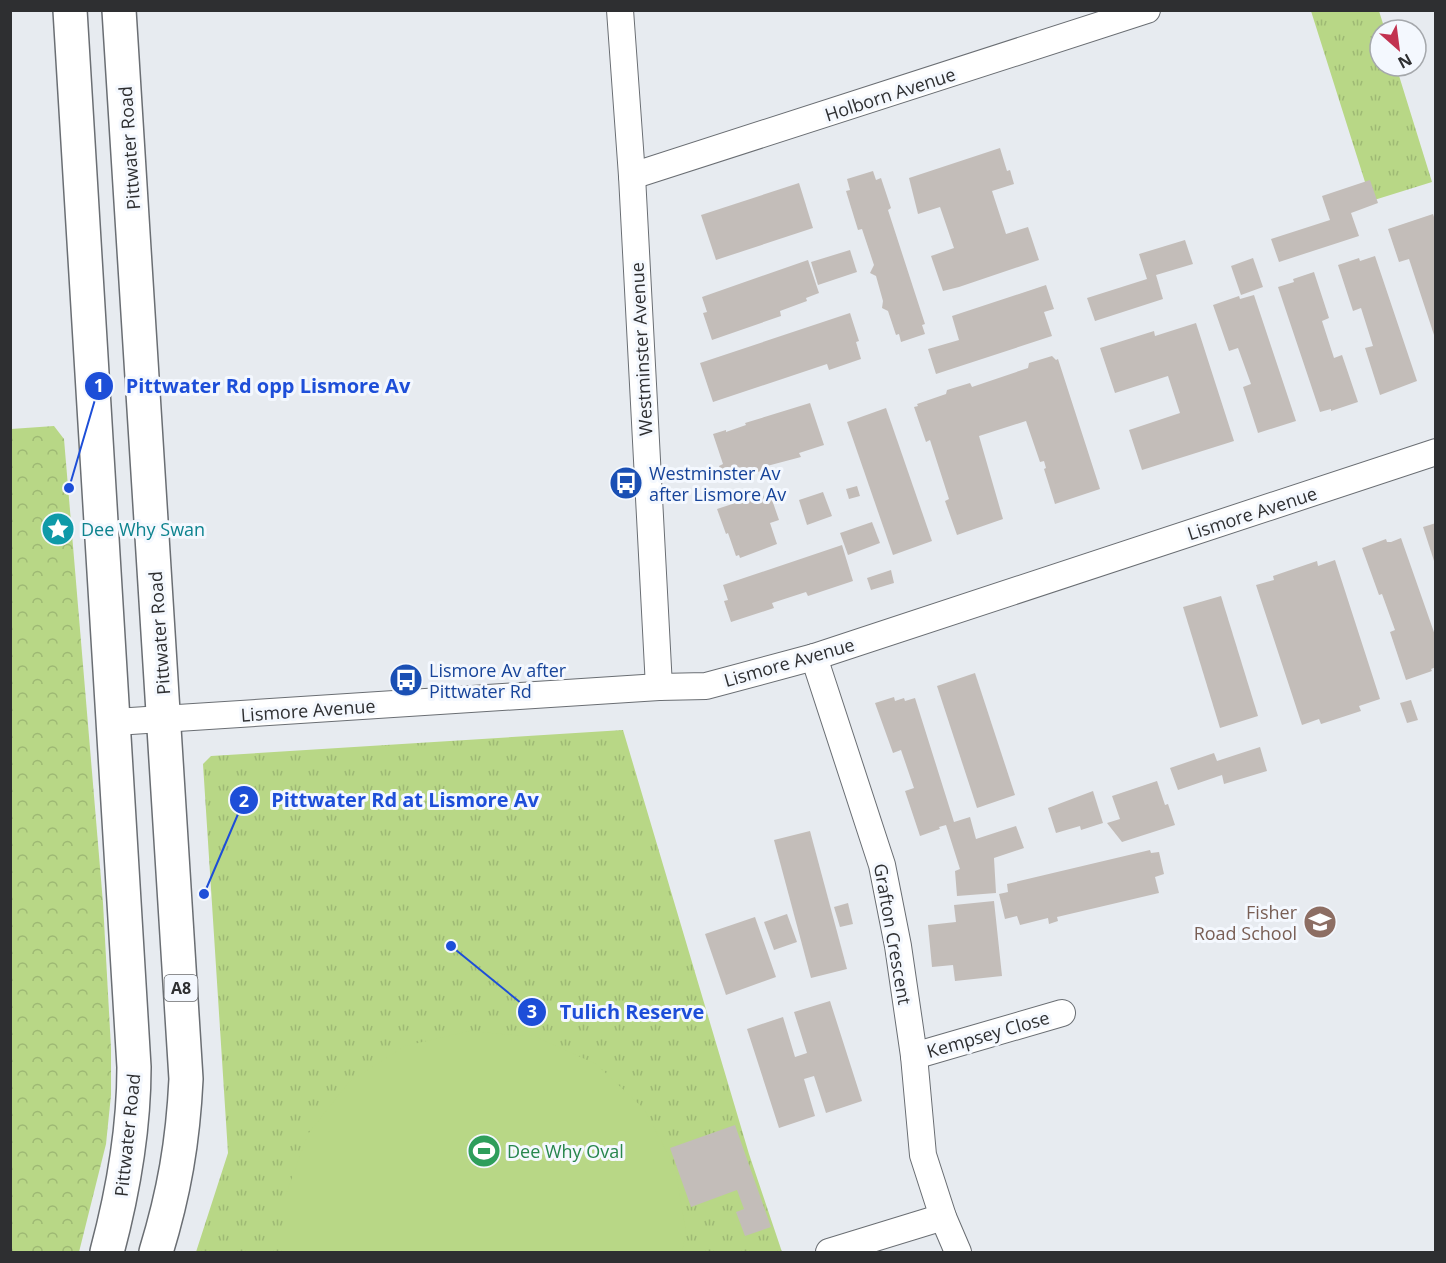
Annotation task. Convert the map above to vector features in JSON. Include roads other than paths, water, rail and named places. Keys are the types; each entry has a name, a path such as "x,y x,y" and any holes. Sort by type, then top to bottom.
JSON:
{"highway":[{"name":"Pittwater Road","path":"70,10 133,1037 134,1096 119,1207 106,1252"},
{"name":"Pittwater Road","path":"119,10 186,1079 179,1159 173,1193 156,1252"}],"street":[{"name":"Westminster Avenue","path":"620,10 632,176 659,687"},
{"name":"Holborn Avenue","path":"632,176 1147,10"},
{"name":"Lismore Avenue","path":"115,722 659,687 706,686 814,657 1436,452"},
{"name":"Grafton Crescent","path":"814,657 882,865 898,946 914,1056 922,1155 958,1252"},
{"name":"Kempsey Close","path":"914,1056 1062,1012"},
{"path":"829,1252 943,1216"}],"place":[{"name":"Westminster Av after Lismore Av","path":"626,483"},
{"name":"Pittwater Rd opp Lismore Av","path":"69,488"},
{"name":"Dee Why Swan","path":"58,529"},
{"name":"Lismore Av after Pittwater Rd","path":"406,680"},
{"name":"Pittwater Rd at Lismore Av","path":"204,894"},
{"name":"Fisher Road School","path":"1320,922"},
{"name":"Tulich Reserve","path":"451,946"},
{"name":"Dee Why Oval","path":"484,1151"}]}
